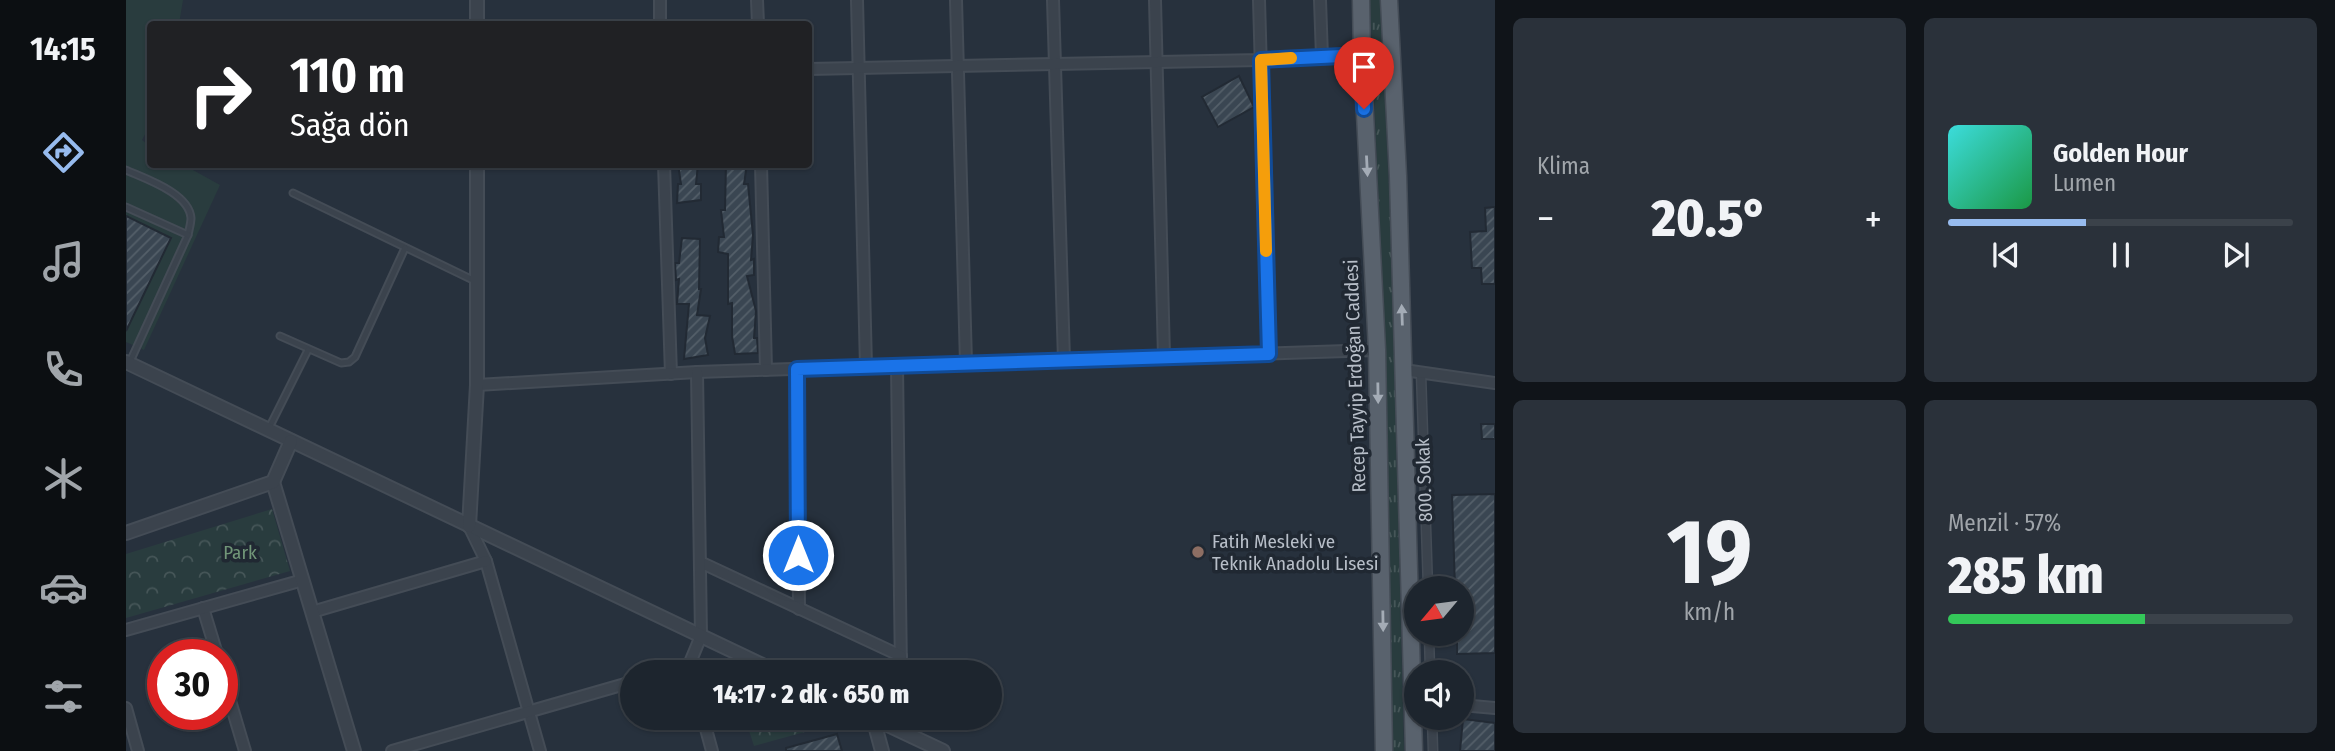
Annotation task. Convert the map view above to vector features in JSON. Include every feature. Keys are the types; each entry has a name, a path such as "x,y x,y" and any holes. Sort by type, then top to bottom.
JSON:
{"main road":[{"name":"Recep Tayyip Erdoğan Caddesi","path":"1361,0 1377,350 1384,751"},
{"path":"1389,0 1413,660"},
{"path":"1414,730 1414,751"}],"street":[{"path":"477,0 477,21"},
{"path":"660,0 660,21"},
{"path":"757,0 758,21"},
{"path":"857,0 866,367"},
{"path":"956,0 966,363"},
{"path":"1053,0 1064,360"},
{"path":"1155,0 1164,357"},
{"path":"1259,0 1269,354"},
{"path":"1320,0 1322,57"},
{"path":"812,69 1261,60 1362,55"},
{"path":"477,168 477,385 469,526 486,561 540,751"},
{"path":"664,168 671,374"},
{"path":"761,168 766,370"},
{"path":"477,385 697,372 1377,350"},
{"path":"127,363 752,660"},
{"path":"897,366 901,660"},
{"path":"797,369 799,608"},
{"path":"1404,370 1495,383"},
{"path":"693,660 701,636 697,372"},
{"name":"800. Sokak","path":"1421,373 1428,576"},
{"path":"291,441 273,482 354,751"},
{"path":"126,533 273,482"},
{"path":"312,612 486,561"},
{"path":"700,562 901,656"},
{"path":"126,630 303,580"},
{"path":"203,608 212,639"},
{"path":"392,751 620,685"},
{"path":"1474,706 1495,708"},
{"path":"126,708 138,751"},
{"path":"882,751 873,718 943,751"},
{"path":"238,728 245,751"},
{"path":"706,730 712,751"},
{"path":"1432,730 1433,751"}],"lane":[{"path":"126,170 159,184 186,202 191,218 188,235 127,363"},
{"path":"293,193 477,282"},
{"path":"126,207 188,235"},
{"path":"280,336 341,363 349,362 355,357 405,248"},
{"path":"268,430 308,350"}],"green space":[{"path":"126,0 183,0 180,21 147,21 147,131 142,140 147,144 147,168 189,168 220,185 144,350 126,342"},
{"path":"1370,0 1380,0 1391,233 1404,751 1393,751 1380,234"},
{"name":"Park","path":"272,509 290,571 126,618 126,554"},
{"path":"749,730 812,730 754,746"}],"building":[{"path":"1239,76 1254,107 1218,127 1202,97"},
{"path":"679,168 698,168 696,184 701,184 701,200 677,203 678,184 681,184"},
{"path":"726,168 746,168 744,184 748,184 753,235 751,260 754,259 754,275 747,276 756,311 754,338 757,338 758,353 735,354 732,303 728,304 728,254 718,252 719,237 724,237 721,210 725,210"},
{"path":"1495,207 1495,284 1482,284 1481,268 1472,268 1470,232 1486,231 1485,208"},
{"path":"126,216 171,238 126,331"},
{"path":"682,238 700,239 701,289 697,315 710,316 705,338 708,355 684,359 689,304 677,304 679,279 676,280 675,263 679,263"},
{"path":"1481,424 1495,424 1495,439 1482,439"},
{"path":"1495,494 1495,653 1457,654 1457,646 1474,646 1474,576 1455,576 1452,495"},
{"path":"1474,720 1495,723 1495,751 1460,751 1462,730 1474,730"},
{"path":"837,734 842,751 786,751 786,748"}],"slow traffic":[{"path":"1266,251 1261,60 1291,58"}],"place":[{"name":"Fatih Mesleki ve Teknik Anadolu Lisesi","path":"1198,552"}],"route":[{"path":"798,555 797,369 1269,354 1261,60 1362,55 1364,109"}]}
